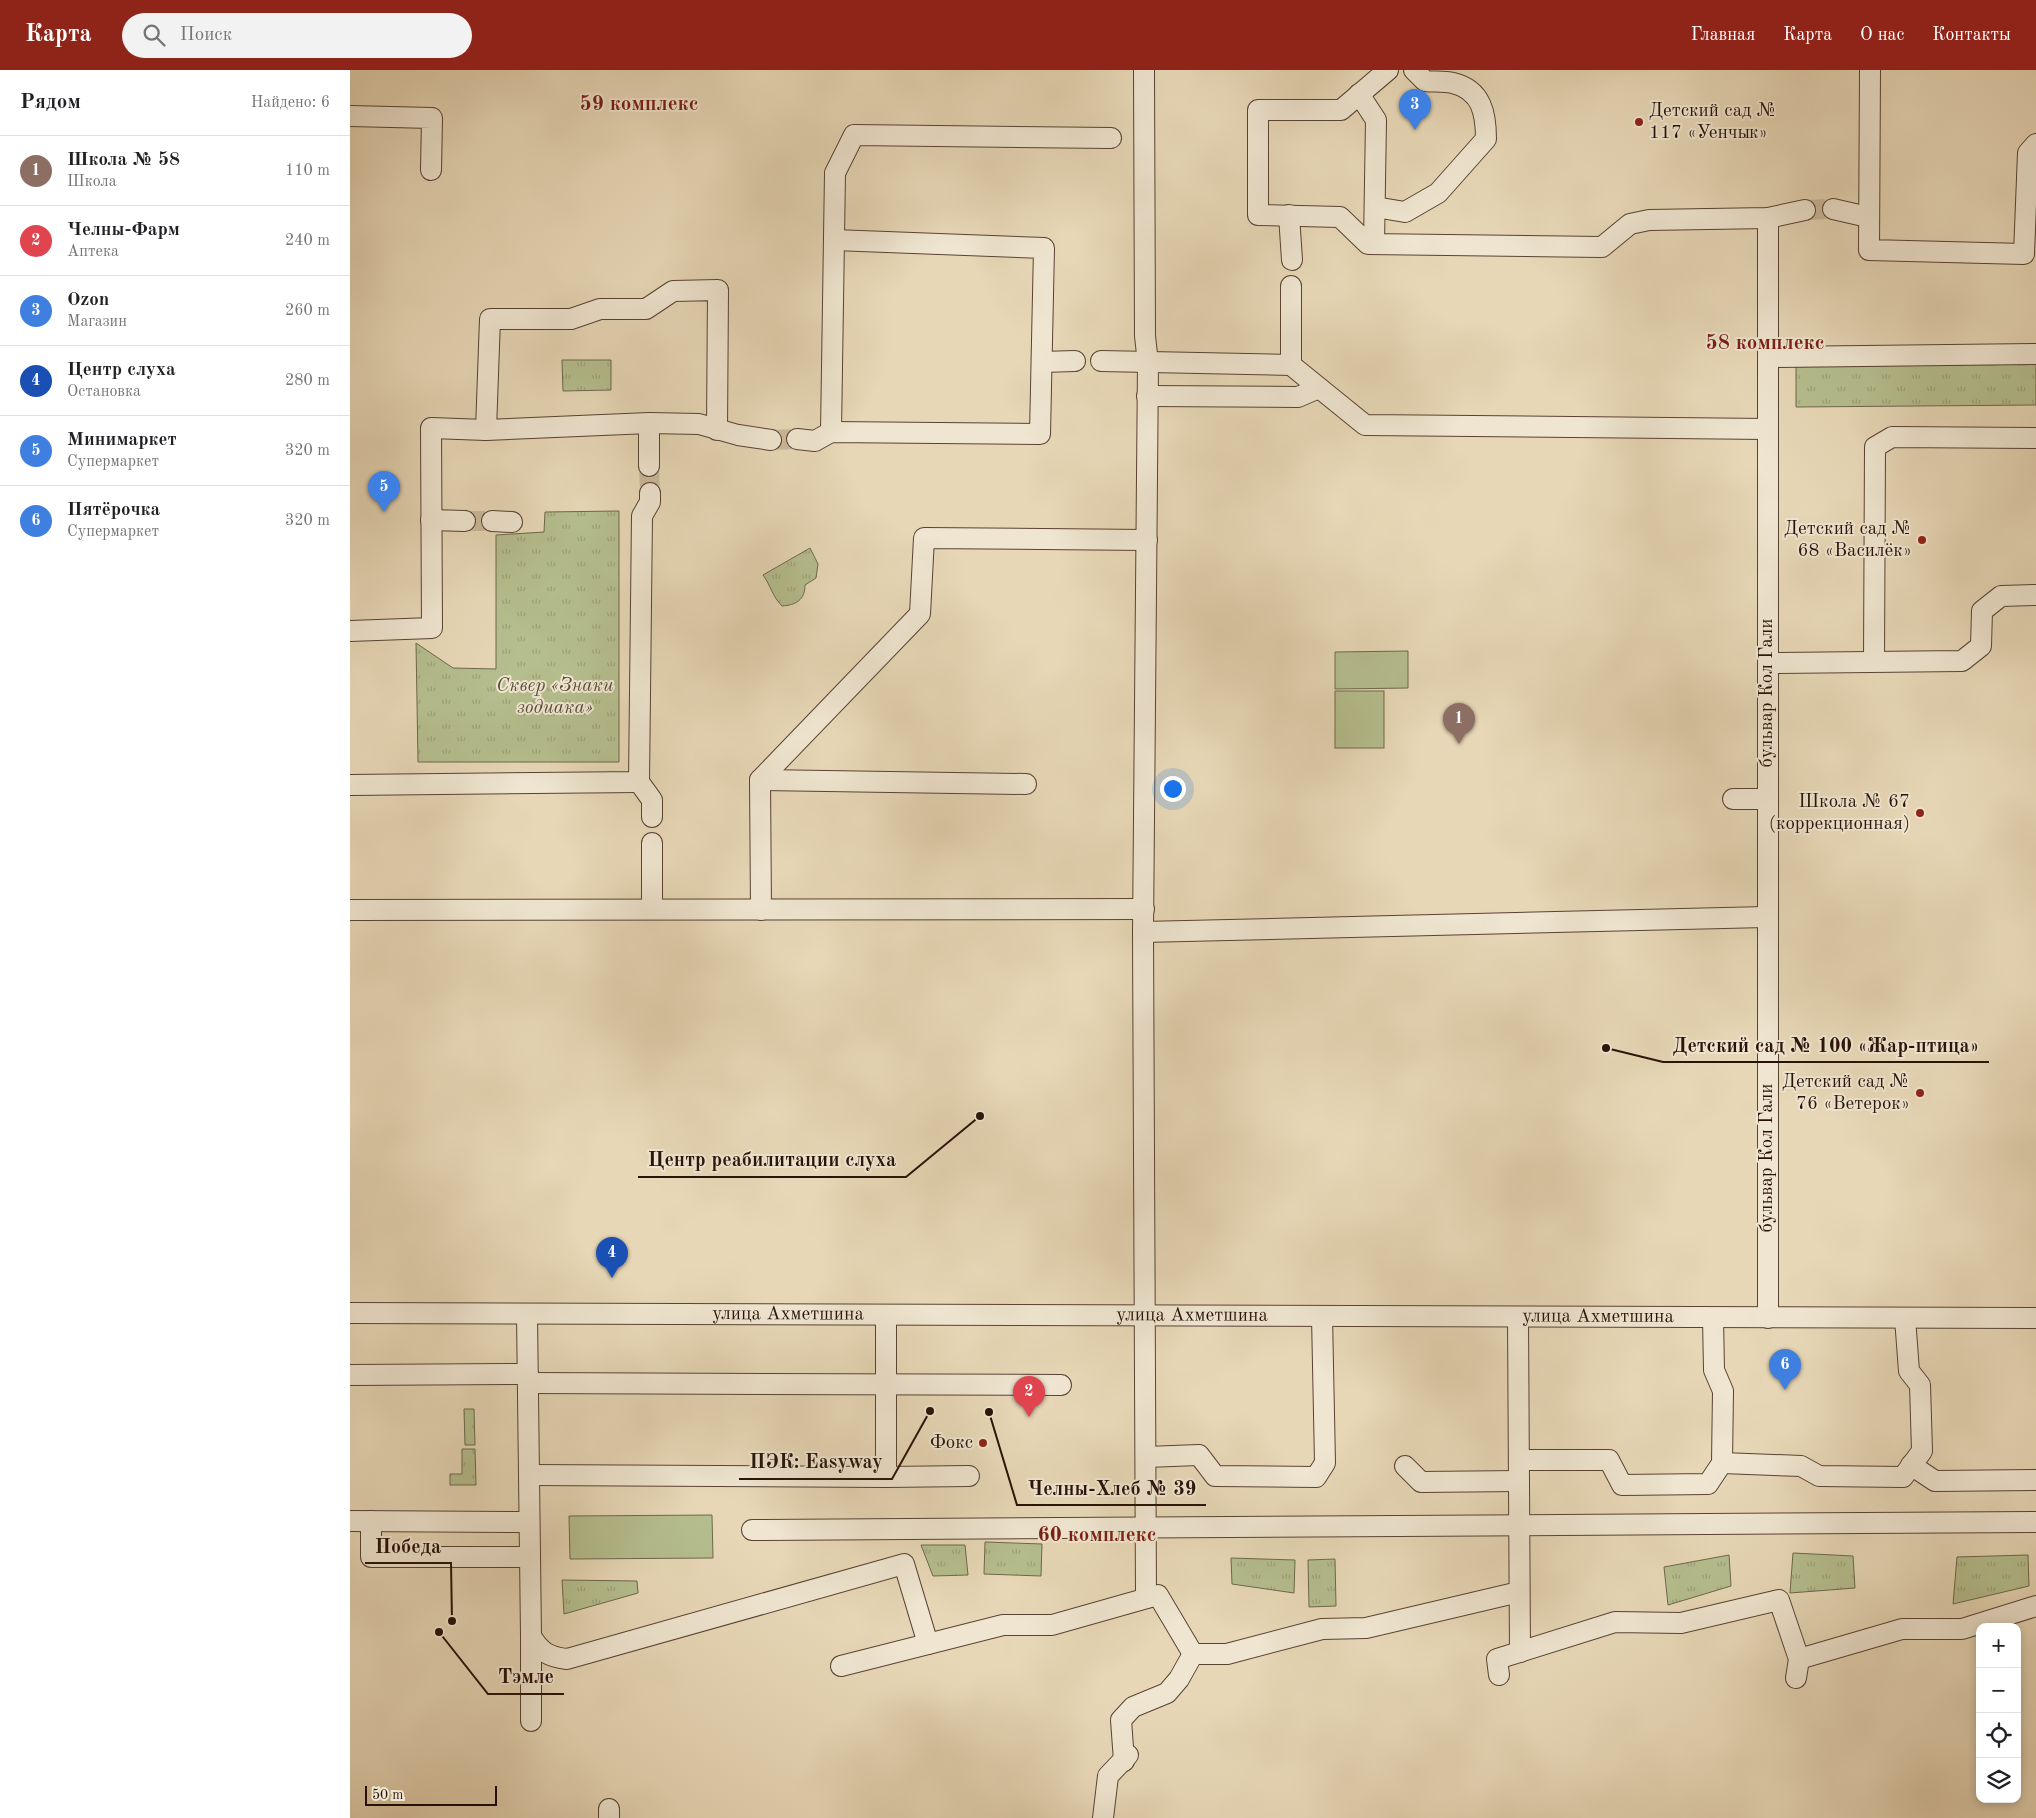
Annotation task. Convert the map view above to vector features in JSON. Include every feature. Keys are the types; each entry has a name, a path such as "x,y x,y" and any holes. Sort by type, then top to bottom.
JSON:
{"street":[{"path":"1144,70 1145,336 1148,363 1143,932 1143,1266 1146,1316 1146,1598"},
{"path":"1388,70 1340,110 1258,110 1258,215 1340,216 1368,244 1602,247 1630,224 1649,220 1768,218 1805,210"},
{"path":"1375,207 1404,212 1438,193 1486,139 1483,105 1472,93 1454,83 1425,82 1414,70"},
{"path":"1870,70 1869,250 2024,254 2028,153 2036,144"},
{"path":"1359,94 1376,120 1374,244"},
{"path":"350,116 432,118 431,170"},
{"path":"831,432 835,173 854,136 1111,138"},
{"path":"1833,209 1868,217"},
{"path":"1289,215 1292,260"},
{"name":"бульвар Кол Гали","path":"1768,218 1768,663 1766,799 1768,1318"},
{"path":"797,439 815,441 831,432 1040,434 1044,248 834,240"},
{"path":"1291,286 1291,365"},
{"path":"486,430 490,319 572,319 600,309 646,309 673,291 718,290 717,430"},
{"path":"1768,357 2036,354"},
{"path":"1042,362 1074,361"},
{"path":"1101,361 1291,365 1365,425 1768,429"},
{"path":"1147,396 1298,397 1319,388"},
{"path":"649,423 649,466"},
{"path":"350,631 432,628 431,428 486,430 649,423 699,424 717,430 771,440"},
{"path":"1874,661 1875,447 1892,437 2036,438"},
{"path":"650,493 650,502 642,516 639,782 652,800 652,817"},
{"path":"431,520 465,521"},
{"path":"492,521 512,522"},
{"path":"762,910 760,780 920,614 924,538 1147,540"},
{"path":"1768,663 1962,660 1981,646 1982,610 2001,596 2036,595"},
{"path":"760,780 1026,784"},
{"path":"350,785 639,782"},
{"path":"1733,799 1766,799"},
{"path":"652,843 652,909"},
{"path":"350,910 1144,909"},
{"path":"1143,932 1766,917"},
{"name":"улица Ахметшина","path":"350,1313 2036,1318"},
{"path":"527,1314 531,1721"},
{"path":"886,1315 886,1477"},
{"path":"1146,1457 1199,1455 1216,1476 1316,1477 1325,1463 1322,1316"},
{"path":"1518,1317 1520,1652"},
{"path":"1519,1460 1609,1460 1622,1485 1708,1484 1722,1463 1723,1391 1714,1370 1713,1318"},
{"path":"1722,1463 1801,1466 1819,1476 1903,1477 1922,1451 1920,1385 1909,1371 1905,1318"},
{"path":"350,1375 1060,1386"},
{"path":"1405,1466 1421,1482 1519,1481"},
{"path":"1911,1466 1935,1481 2036,1480"},
{"path":"529,1475 969,1476"},
{"path":"350,1522 529,1522"},
{"path":"371,1522 371,1557 530,1557"},
{"path":"752,1530 2036,1522"},
{"path":"531,1636 538,1649 551,1658 567,1659 904,1564 928,1644"},
{"path":"1193,1654 1227,1654 1322,1629 1366,1628 1519,1592"},
{"path":"841,1666 1003,1625 1052,1625 1158,1595 1193,1654"},
{"path":"1499,1674 1497,1659 1615,1622 1681,1623 1779,1600 1797,1668 1902,1629 1962,1629 2036,1606"},
{"path":"1103,1818 1108,1776 1126,1758 1121,1720 1133,1707 1167,1693 1179,1679 1193,1654"}],"green space":[{"path":"562,360 611,360 611,390 563,391"},
{"path":"2036,361 2036,405 1796,407 1796,362"},
{"name":"Сквер «Знаки зодиака»","path":"619,511 619,762 418,762 416,643 453,668 496,669 496,535 544,532 545,512"},
{"path":"810,548 818,564 816,578 805,585 805,590 799,601 782,606 763,575"},
{"path":"1408,651 1408,688 1335,689 1335,652"},
{"path":"1335,691 1384,691 1384,748 1335,748"},
{"path":"464,1409 474,1409 475,1445 465,1445"},
{"path":"462,1449 475,1449 476,1485 450,1485 450,1474 462,1474"},
{"path":"712,1515 713,1558 570,1559 569,1516"},
{"path":"985,1542 1042,1544 1041,1576 984,1574"},
{"path":"921,1545 965,1545 968,1575 933,1576"},
{"path":"1793,1553 1853,1556 1855,1588 1790,1593"},
{"path":"1729,1555 1731,1586 1668,1605 1664,1567"},
{"path":"2028,1555 2029,1586 1953,1604 1957,1557"},
{"path":"1231,1558 1295,1560 1294,1593 1232,1584"},
{"path":"1335,1559 1336,1606 1309,1607 1308,1560"},
{"path":"562,1580 637,1581 638,1593 564,1614"}],"tunnel":[{"path":"1805,210 1833,209"},
{"path":"771,440 797,439"},
{"path":"649,466 650,493"},
{"path":"465,521 492,521"}],"place":[{"name":"Детский сад № 117 «Уенчык»","path":"1639,122"},
{"name":"Ozon","path":"1415,130"},
{"name":"Минимаркет","path":"384,512"},
{"name":"Детский сад № 68 «Василёк»","path":"1922,540"},
{"name":"Школа № 58","path":"1459,744"},
{"name":"Школа № 67 (коррекционная)","path":"1920,813"},
{"name":"Детский сад № 100 «Жар-птица»","path":"1606,1048"},
{"name":"Детский сад № 76 «Ветерок»","path":"1920,1093"},
{"name":"Центр реабилитации слуха","path":"980,1116"},
{"name":"Центр слуха","path":"612,1278"},
{"name":"Пятёрочка","path":"1785,1390"},
{"name":"ПЭК: Easyway","path":"930,1411"},
{"name":"Челны-Хлеб № 39","path":"989,1412"},
{"name":"Челны-Фарм","path":"1029,1417"},
{"name":"Фокс","path":"983,1443"},
{"name":"Победа","path":"452,1621"},
{"name":"Тэмле","path":"439,1632"}],"district":[{"name":"59 комплекс","path":"639,104"},
{"name":"58 комплекс","path":"1765,343"},
{"name":"60 комплекс","path":"1097,1535"}]}
